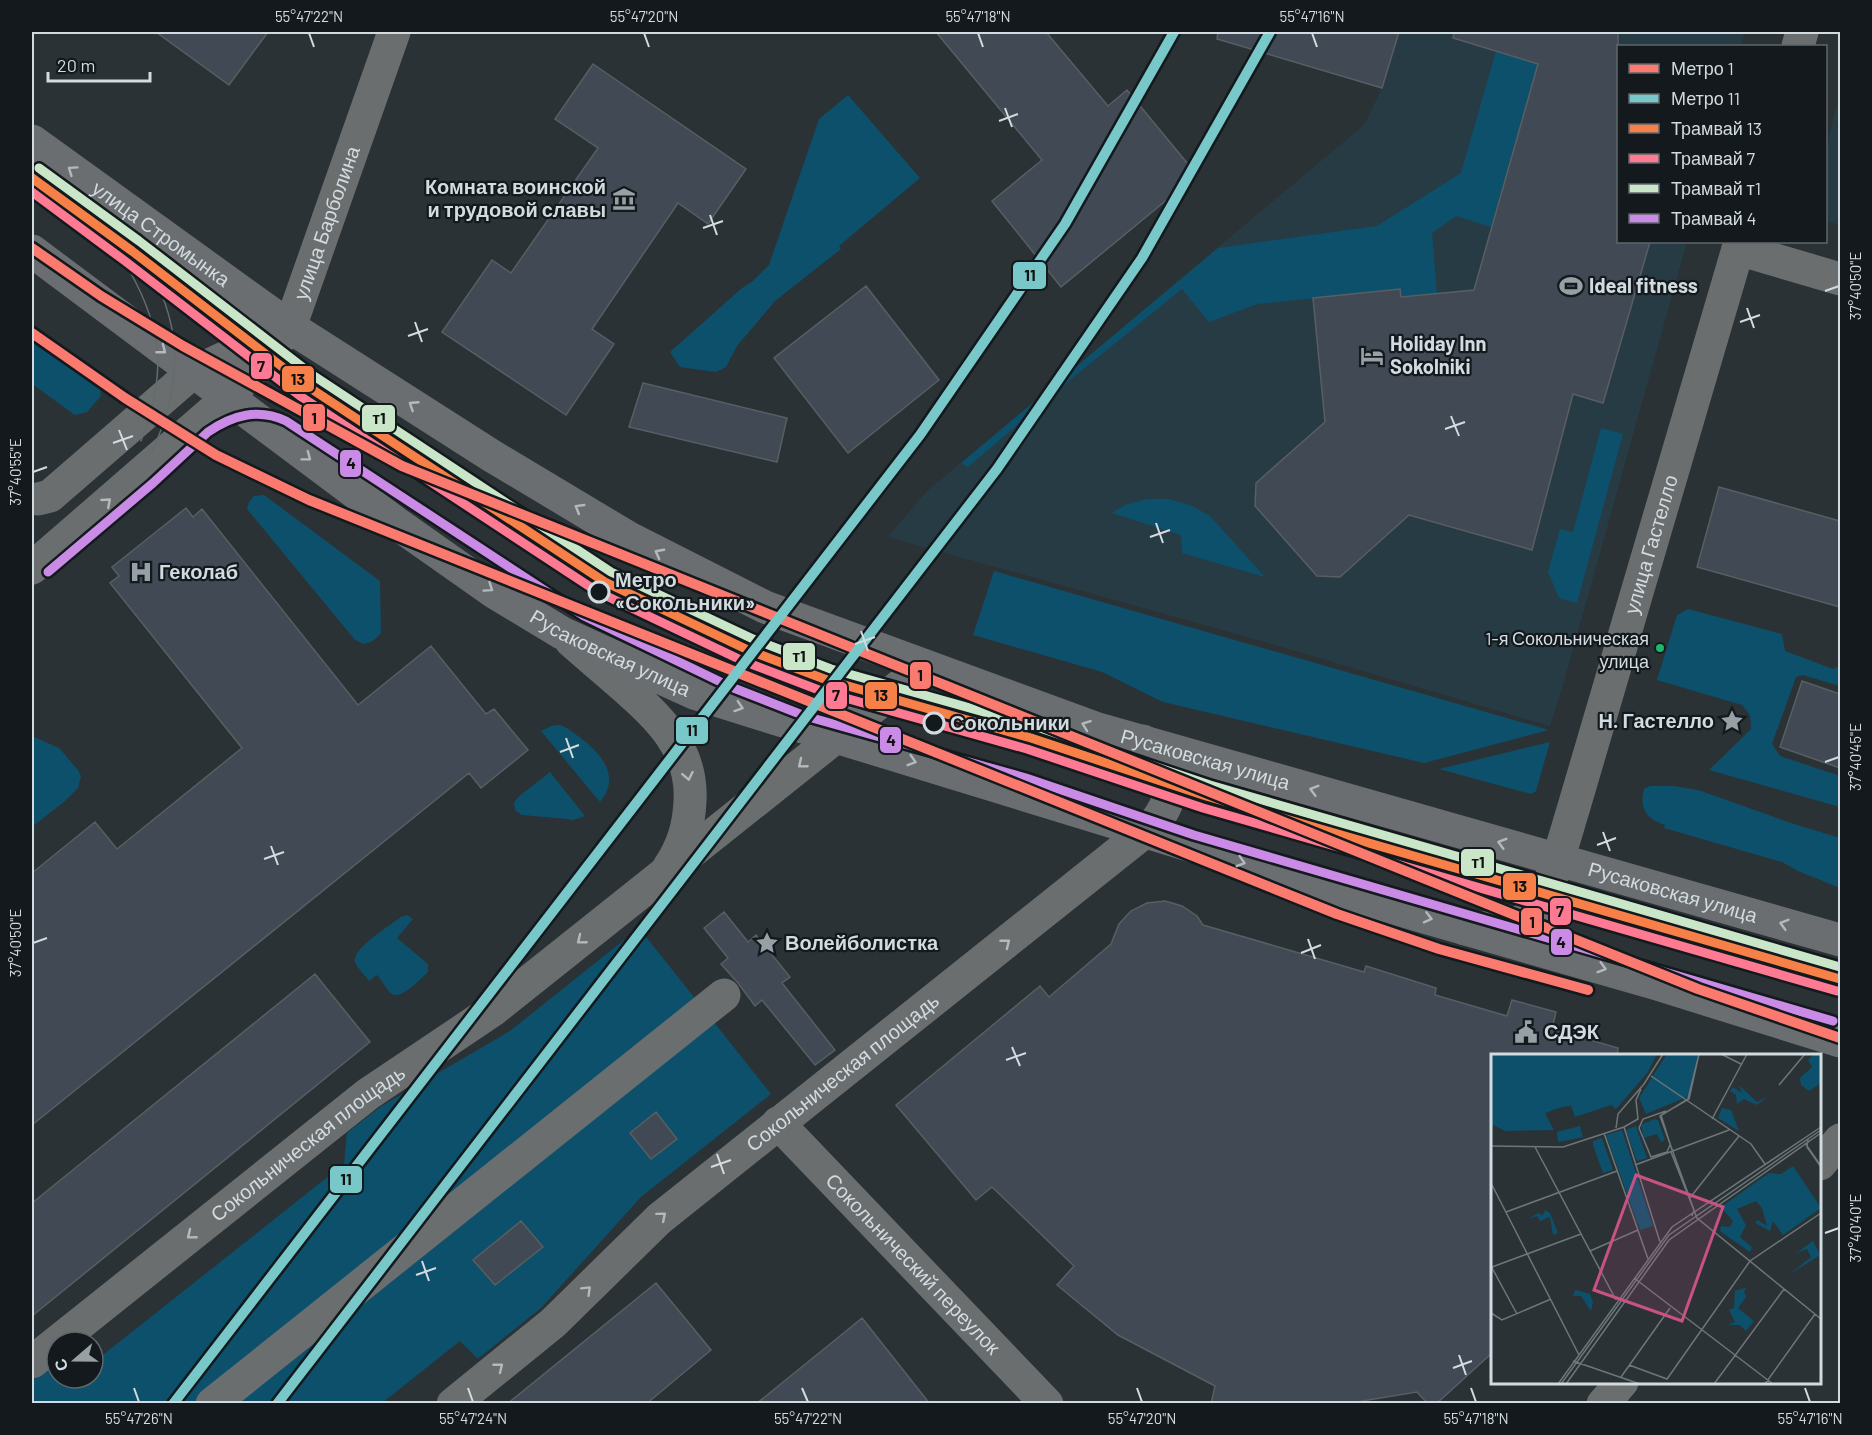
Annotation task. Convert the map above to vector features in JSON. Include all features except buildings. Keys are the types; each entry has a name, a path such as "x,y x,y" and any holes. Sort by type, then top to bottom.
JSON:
{"main road":[{"name":"улица Стромынка","path":"32,141 290,327"},
{"path":"32,251 228,398"},
{"name":"Русаковская улица","path":"290,327 492,456 629,538 765,607 1095,728 1840,940"},
{"name":"Русаковская улица","path":"228,398 494,592 562,633 694,693 1145,833 1657,984 1840,1041"}],"street":[{"name":"улица Барболина","path":"32,568 228,398 290,327 394,32"},
{"path":"1739,245 1780,263 1840,279"},
{"name":"улица Гастелло","path":"1465,929 1512,924 1528,917 1545,892 1558,859 1739,245"},
{"path":"35,498 50,496 192,373 290,327"},
{"path":"35,498 68,536"},
{"path":"562,633 656,716 681,751 690,778 689,821 681,849 665,873"},
{"name":"Сокольническая площадь","path":"32,1362 368,1094 493,1010 926,666"},
{"name":"Сокольническая площадь","path":"453,1404 554,1323 659,1219 1145,833 1166,809 1171,785 1163,761 1143,741"},
{"path":"212,1404 724,995"},
{"name":"Сокольнический переулок","path":"778,1123 1047,1404"},
{"path":"1821,1163 1840,1140"},
{"path":"1603,1404 1621,1384"}],"shaded area":[{"name":"Holiday Inn Sokolniki","path":"1399,32 1745,32 1741,45 1617,45 1617,243 1687,243 1550,726 1251,638 888,537 926,492 1364,125 1382,88"},
{"path":"1496,51 1538,64 1491,227 1456,216 1432,233 1437,294 1401,297 1400,289 1257,304 1209,322 1182,289 968,467 961,463 1218,248 1377,226 1461,173"},
{"path":"1840,93 1840,225 1827,221 1827,144"},
{"path":"848,95 920,178 839,246 841,249 775,301 737,346 726,367 716,372 680,367 670,352 769,265 819,119"},
{"path":"32,327 98,375 101,396 87,412 75,415 32,384"},
{"path":"1601,428 1623,434 1577,603 1559,598 1548,572 1560,529 1573,532"},
{"path":"264,495 380,581 381,633 373,641 364,644 355,640 247,509 254,496"},
{"path":"1147,499 1169,499 1192,506 1210,516 1265,577 1182,553 1181,535 1112,513 1125,505"},
{"path":"994,571 1549,730 1424,763 1163,702 1102,672 973,635"},
{"path":"1688,609 1782,634 1785,651 1833,669 1840,666 1840,686 1803,675 1796,677 1772,744 1780,756 1840,776 1840,807 1709,770 1751,729 1750,715 1742,705 1657,680 1677,615"},
{"path":"558,725 564,726 586,742 606,765 609,783 600,802 541,731"},
{"path":"32,736 59,748 81,776 78,788 32,827"},
{"path":"1550,742 1536,791 1531,794 1439,769"},
{"path":"550,772 585,816 573,820 522,815 515,810 514,803 517,798"},
{"path":"1650,786 1674,786 1698,790 1840,838 1840,888 1782,862 1664,828 1665,825 1653,820 1643,808 1644,789"},
{"path":"407,915 413,919 397,938 428,964 428,972 406,991 396,995 390,993 377,975 369,981 356,964 355,957 373,937"},
{"path":"639,928 771,1094 641,1197 541,1308 480,1357 477,1358 460,1341 382,1403 32,1404 32,1381 45,1371 45,1390 105,1390 105,1353 344,1164 347,1133 380,1107 510,1031"}],"tram line":[{"name":"т1","path":"39,168 139,241 314,376 611,572 753,639 831,669 1034,726 1210,785 1840,967"},
{"name":"13","path":"32,178 132,251 307,386 605,582 748,650 827,680 1031,738 1206,796 1840,979"},
{"name":"7","path":"32,192 300,396 598,592 743,661 824,692 1027,749 1203,808 1837,991"},
{"path":"139,257 157,284 166,306 172,327 174,348 172,390 161,431 152,452"},
{"path":"129,270 149,313 158,354 155,395 141,441"},
{"name":"4","path":"48,572 153,483 208,432 227,421 246,415 276,417 286,421 584,616 731,687 805,716 1026,778 1194,835 1833,1021"}],"metro line":[{"name":"11","path":"173,1404 920,435 1065,224 1174,32"},
{"name":"11","path":"277,1404 997,469 1142,258 1270,32"},
{"name":"1","path":"32,248 101,296 183,346 402,466 1698,989 1840,1038"},
{"name":"1","path":"32,333 125,398 216,455 309,500 1337,914 1439,949 1588,990"}],"place":[{"name":"Комната воинской и трудовой славы","path":"624,199"},
{"name":"Ideal fitness","path":"1571,286"},
{"name":"Holiday Inn Sokolniki","path":"1372,356"},
{"name":"Геколаб","path":"141,572"},
{"name":"Метро «Сокольники»","path":"599,592"},
{"name":"1-я Сокольническая улица","path":"1660,648"},
{"name":"Н. Гастелло","path":"1732,721"},
{"name":"Сокольники","path":"934,723"},
{"name":"Волейболистка","path":"767,943"},
{"name":"СДЭК","path":"1526,1032"}]}
